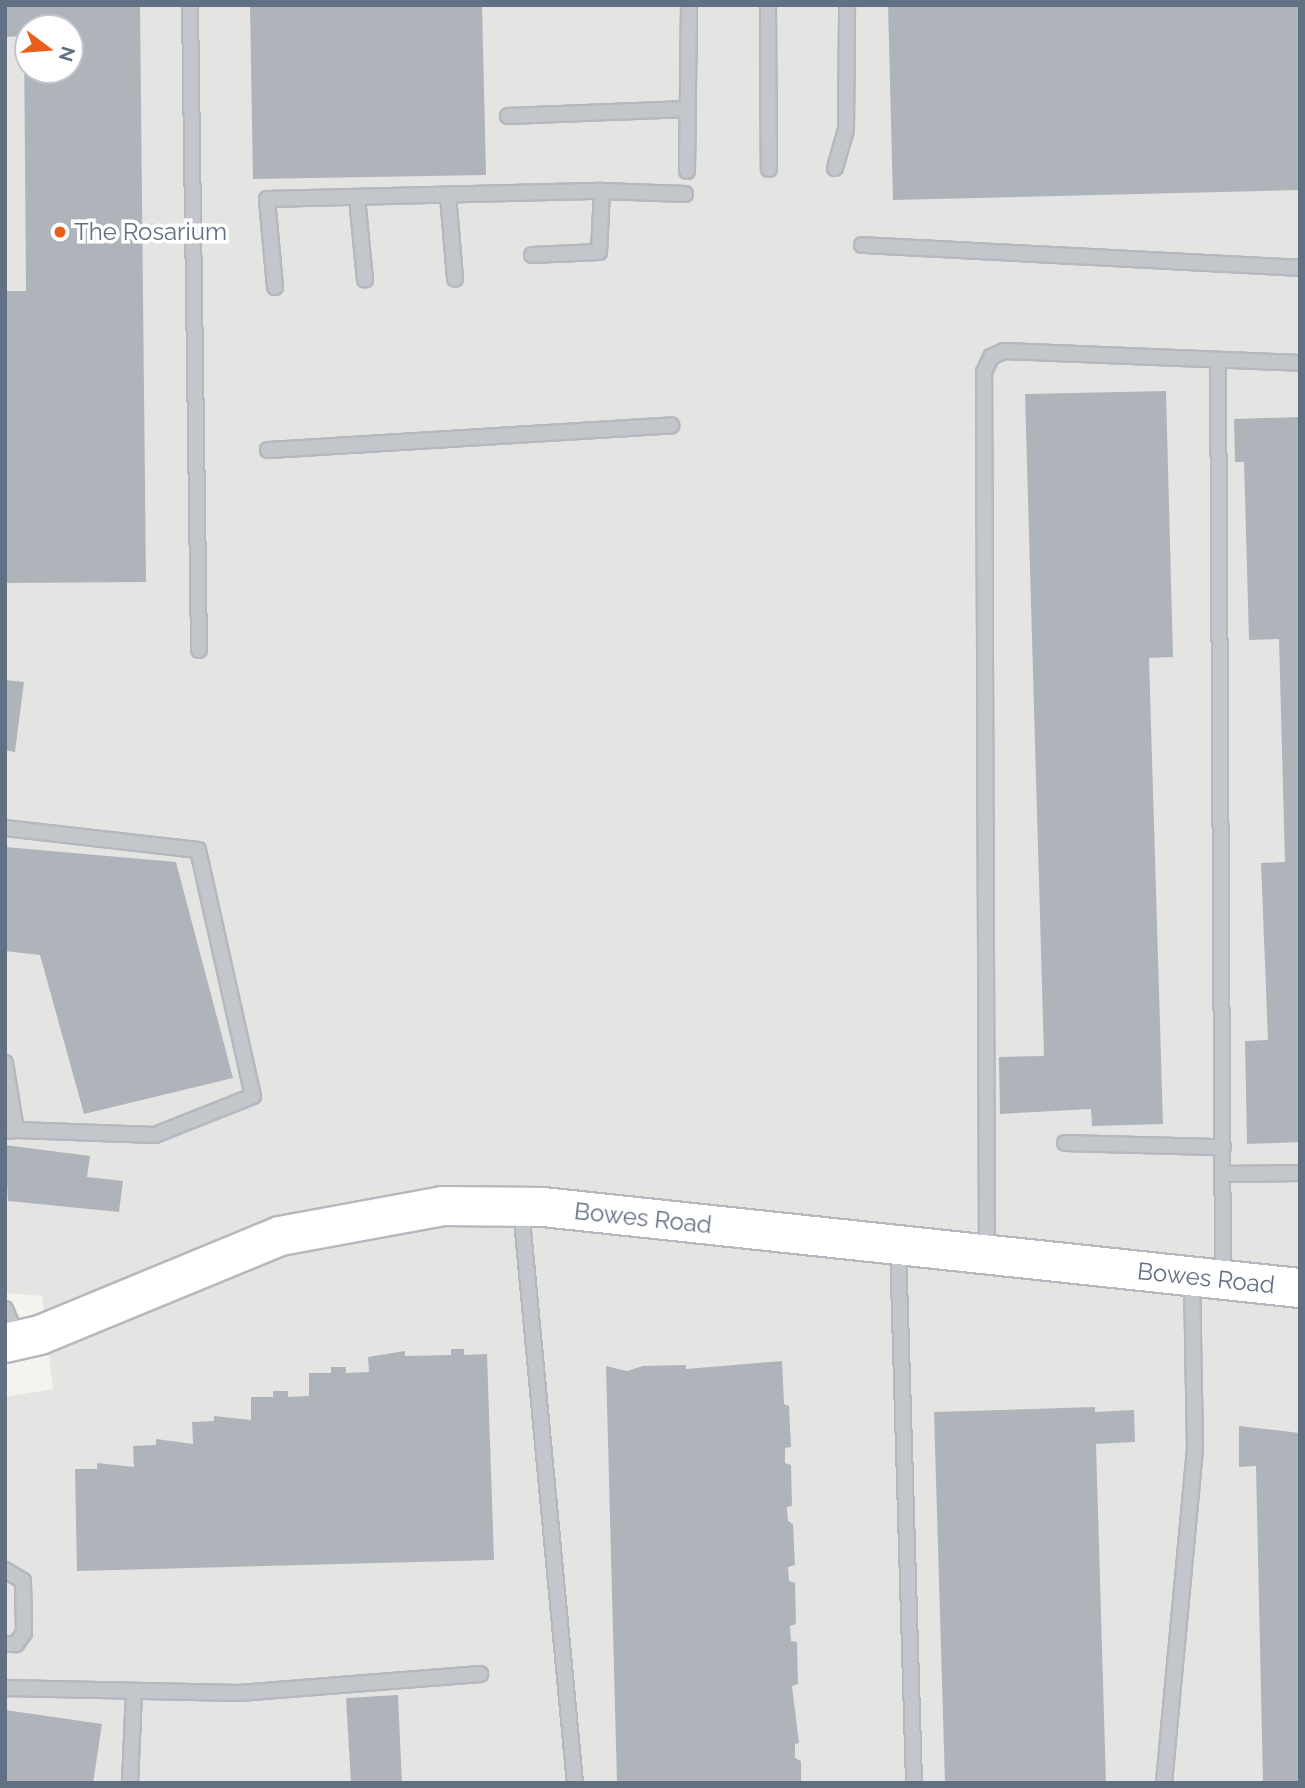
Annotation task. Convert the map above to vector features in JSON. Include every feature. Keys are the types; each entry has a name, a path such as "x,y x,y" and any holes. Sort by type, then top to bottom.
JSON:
{"street":[{"name":"Bowes Road","path":"10,1330 40,1335 280,1236 443,1206 520,1207 1300,1288"}],"lane":[{"path":"190,5 199,650"},
{"path":"687,171 689,5"},
{"path":"768,5 769,169"},
{"path":"835,168 846,130 847,5"},
{"path":"508,116 687,109"},
{"path":"275,287 267,200 601,191 685,194"},
{"path":"532,256 598,252 601,191"},
{"path":"448,195 456,279"},
{"path":"357,197 365,280"},
{"path":"862,245 1300,268"},
{"path":"987,1254 984,372 991,357 1004,351 1300,363"},
{"path":"1164,1783 1195,1449 1207,1278 1222,1174 1218,360"},
{"path":"268,450 671,425"},
{"path":"5,828 198,850 253,1096 155,1135 10,1131 5,1063"},
{"path":"1065,1143 1223,1147"},
{"path":"1222,1174 1300,1173"},
{"path":"520,1207 575,1783"},
{"path":"898,1245 914,1783"},
{"path":"5,1570 23,1581 24,1633 16,1644 5,1644"},
{"path":"5,1688 239,1693 480,1674"},
{"path":"130,1783 134,1690"}],"shaded area":[{"path":"5,5 1300,5 1300,1783 5,1783 5,1397 53,1389 42,1296 5,1293"}],"building":[{"path":"5,5 140,5 146,582 5,583 5,291 26,291 24,84 84,84 84,14 14,14 14,37 5,37"},
{"path":"250,5 482,5 486,175 253,179"},
{"path":"888,5 1300,5 1300,190 893,200"},
{"path":"1166,391 1173,657 1149,658 1163,1124 1092,1126 1091,1109 1000,1114 999,1057 1044,1056 1025,394"},
{"path":"1300,417 1300,1142 1247,1144 1245,1041 1268,1040 1261,863 1285,862 1279,639 1249,640 1244,462 1235,462 1234,419"},
{"path":"5,680 24,682 15,752 5,750"},
{"path":"5,847 176,862 233,1078 84,1114 40,955 5,951"},
{"path":"5,1145 90,1156 87,1177 123,1181 119,1212 8,1201"},
{"path":"451,1349 464,1349 464,1355 487,1354 494,1560 77,1571 75,1469 97,1469 97,1463 134,1467 133,1446 156,1445 156,1439 193,1444 192,1422 214,1421 214,1416 251,1420 251,1397 273,1397 273,1391 288,1391 288,1397 309,1396 309,1373 331,1373 331,1367 346,1367 346,1373 369,1372 368,1357 405,1351 405,1356 451,1355"},
{"path":"782,1361 784,1404 789,1406 791,1447 785,1448 785,1463 791,1465 792,1506 787,1507 788,1521 793,1524 795,1565 788,1567 789,1581 795,1583 796,1624 790,1626 791,1641 797,1642 798,1684 792,1686 799,1743 795,1744 795,1758 801,1761 801,1783 617,1783 606,1366 627,1371 643,1366 686,1365 686,1369"},
{"path":"1095,1407 1095,1412 1134,1410 1135,1442 1096,1444 1106,1783 945,1783 934,1412"},
{"path":"1239,1426 1300,1433 1300,1783 1263,1783 1256,1466 1239,1467"},
{"path":"398,1695 402,1783 351,1783 346,1698"},
{"path":"5,1710 102,1724 93,1783 5,1783"}],"place":[{"name":"The Rosarium","path":"60,232"}]}
